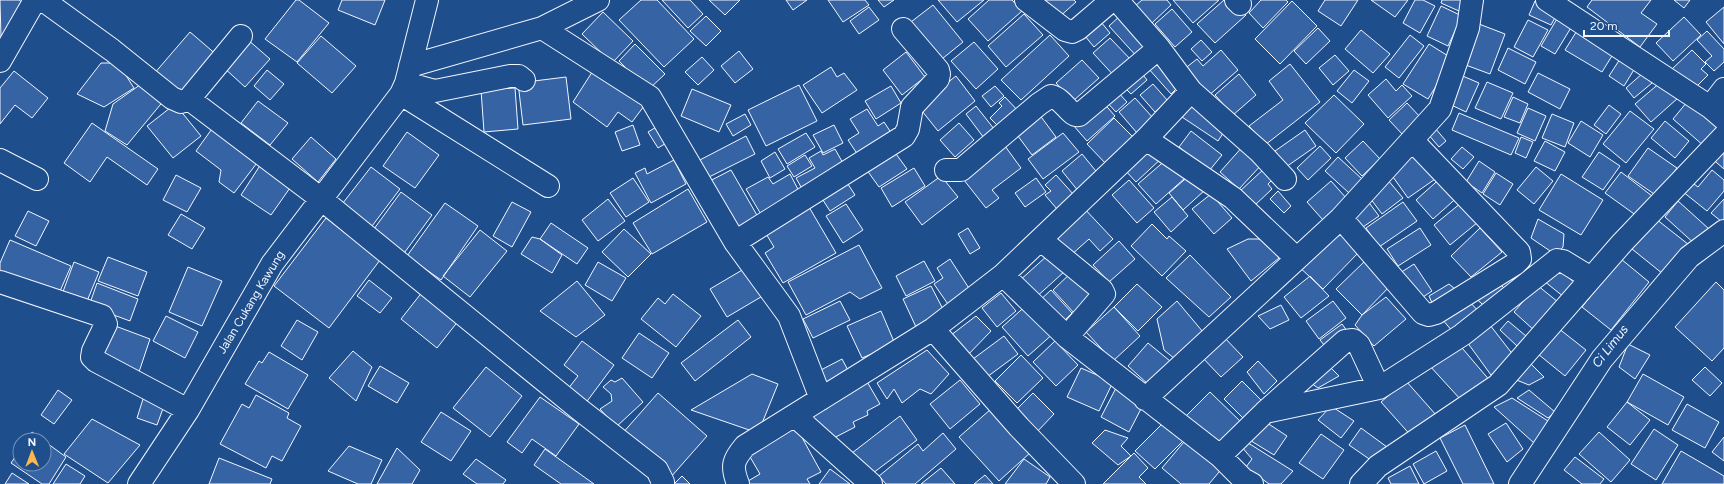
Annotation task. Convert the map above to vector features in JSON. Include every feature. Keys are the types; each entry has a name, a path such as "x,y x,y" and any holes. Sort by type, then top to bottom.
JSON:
{"street":[{"path":"0,61 35,0"},
{"path":"43,0 112,50 172,98 181,102 189,99 241,36"},
{"path":"406,81 427,0"},
{"path":"406,81 542,28 598,0"},
{"path":"1026,0 1065,30 1072,32 1078,29 1112,0"},
{"path":"1117,0 1159,48 1191,91 1260,152 1285,179"},
{"path":"1145,399 1341,218 1440,109 1468,28 1472,0"},
{"path":"1547,0 1717,113 1724,89"},
{"path":"542,28 650,98 735,242 789,316 821,399"},
{"path":"735,242 904,136 908,129 912,107 938,79 939,74 938,70 903,29"},
{"path":"946,170 961,170 1039,104 1051,96 1058,97 1073,114 1079,115 1159,48"},
{"path":"406,81 435,91 510,76 519,76 524,80"},
{"path":"406,81 548,186"},
{"name":"Jalan Cukang Kawung","path":"139,484 188,410 272,264 320,198 362,146 406,81"},
{"path":"738,484 734,470 736,457 745,446 932,329 1003,275 1146,139 1191,91"},
{"path":"189,99 320,198 579,409 657,470 663,482 662,484"},
{"path":"1361,484 1378,466 1498,385 1627,237 1724,136"},
{"path":"1146,139 1233,198 1296,258"},
{"path":"1341,218 1423,313 1429,315 1436,313 1515,264 1520,258 1519,252 1412,140"},
{"path":"0,160 36,179"},
{"path":"1520,484 1602,359 1689,257 1724,231"},
{"path":"1041,240 1102,290 1104,294 1067,337"},
{"path":"1264,412 1379,388 1462,335 1556,260 1563,261 1591,278"},
{"path":"1003,275 1067,337 1220,456 1243,479 1252,484"},
{"path":"0,282 102,316 106,324 93,350 92,357 96,361 188,410"},
{"path":"932,329 1019,427 1074,484"},
{"path":"1220,456 1264,412 1346,341 1352,340 1359,345 1379,388"},
{"path":"795,416 871,484"}],"building":[{"path":"0,0 19,0 27,6 1,39"},
{"path":"296,0 299,0 329,23 297,62 265,39"},
{"path":"342,0 385,0 375,25 338,10"},
{"path":"641,0 657,0 694,39 664,67 619,20"},
{"path":"662,0 690,0 703,14 688,28"},
{"path":"709,0 740,0 725,15"},
{"path":"786,0 807,0 793,10"},
{"path":"828,0 865,0 869,5 843,22"},
{"path":"878,0 894,0 884,7"},
{"path":"938,0 984,0 957,22"},
{"path":"989,0 1012,0 1022,11 988,41 968,19"},
{"path":"1040,0 1074,0 1076,2 1057,19"},
{"path":"1142,0 1167,0 1171,5 1151,24 1135,6"},
{"path":"1173,0 1219,0 1193,23"},
{"path":"1224,0 1233,0 1246,15 1215,43 1197,24"},
{"path":"1261,0 1286,0 1288,2 1263,28 1249,13"},
{"path":"1325,0 1358,0 1341,26 1318,11"},
{"path":"1371,0 1408,0 1395,17"},
{"path":"1415,0 1423,0 1435,6 1420,33 1403,23"},
{"path":"1442,0 1463,0 1459,11 1441,3"},
{"path":"1592,0 1651,0 1641,13 1657,24 1640,47 1587,7"},
{"path":"1674,0 1690,0 1684,8"},
{"path":"1292,1 1317,26 1280,64 1255,39"},
{"path":"1535,1 1558,12 1551,25 1529,15"},
{"path":"933,5 963,42 937,63 907,25"},
{"path":"1441,6 1462,16 1448,46 1427,36"},
{"path":"869,7 879,20 859,34 850,21"},
{"path":"1724,7 1724,44 1706,22"},
{"path":"1172,9 1192,32 1175,47 1155,24"},
{"path":"603,12 633,41 612,63 582,34"},
{"path":"1024,14 1043,35 1006,67 988,46"},
{"path":"1121,15 1151,49 1139,59 1109,26"},
{"path":"706,16 721,31 706,46 690,31"},
{"path":"1558,17 1572,26 1555,54 1541,46"},
{"path":"1684,17 1701,35 1673,61 1656,43"},
{"path":"1528,20 1548,30 1533,57 1514,47"},
{"path":"1101,22 1110,33 1094,47 1085,36"},
{"path":"1479,24 1505,34 1490,74 1463,64"},
{"path":"1318,28 1330,41 1306,64 1294,51"},
{"path":"1578,29 1615,51 1602,72 1565,50"},
{"path":"1361,30 1390,54 1373,73 1345,49"},
{"path":"1707,31 1724,49 1724,62 1714,71 1705,62 1712,56 1697,40"},
{"path":"190,32 218,56 181,99 153,75"},
{"path":"1050,35 1069,56 1021,100 1001,80"},
{"path":"1410,35 1424,46 1399,78 1385,67"},
{"path":"321,36 356,66 332,93 297,63"},
{"path":"1110,38 1134,63 1117,79 1093,53"},
{"path":"247,39 270,59 245,87 222,66"},
{"path":"1201,40 1212,52 1202,61 1191,49"},
{"path":"974,42 998,69 976,89 951,61"},
{"path":"635,44 665,74 648,90 619,61"},
{"path":"1429,44 1453,59 1428,99 1403,84"},
{"path":"1508,48 1536,62 1525,84 1498,70"},
{"path":"1221,50 1238,70 1207,97 1183,70 1197,59 1203,66"},
{"path":"1692,50 1706,64 1701,69 1708,75 1692,91 1671,70"},
{"path":"739,51 753,69 735,83 721,66"},
{"path":"906,52 925,77 902,95 883,70"},
{"path":"1335,55 1349,71 1333,85 1319,68"},
{"path":"702,57 714,70 698,85 685,72"},
{"path":"1158,58 1181,84 1171,94 1148,68"},
{"path":"1620,59 1635,68 1624,86 1609,76"},
{"path":"1082,60 1099,78 1073,101 1056,83"},
{"path":"101,63 118,63 134,88 104,107 77,94"},
{"path":"1290,64 1320,102 1265,145 1249,126 1283,100 1269,81"},
{"path":"596,66 647,102 632,122 618,112 607,127 573,102"},
{"path":"831,67 837,77 844,73 857,90 822,113 803,85"},
{"path":"267,70 284,84 270,100 254,86"},
{"path":"1354,70 1369,81 1352,103 1337,91"},
{"path":"14,71 48,98 32,118 15,105 0,124 0,88"},
{"path":"1140,71 1147,80 1131,94 1123,86"},
{"path":"1538,73 1570,89 1560,109 1528,92"},
{"path":"1643,73 1652,83 1634,98 1626,88"},
{"path":"1239,74 1256,95 1233,115 1215,95"},
{"path":"1458,74 1479,83 1466,112 1445,102"},
{"path":"956,76 975,101 938,131 918,106"},
{"path":"566,77 571,119 523,125 518,83"},
{"path":"1386,79 1396,91 1402,85 1412,96 1388,118 1368,95"},
{"path":"1662,81 1678,98 1651,122 1635,104"},
{"path":"144,82 165,99 127,145 105,131 113,104"},
{"path":"1487,82 1513,93 1501,119 1475,108"},
{"path":"1153,84 1168,101 1155,112 1140,95"},
{"path":"799,85 817,121 766,146 748,110"},
{"path":"891,86 901,103 876,119 865,101"},
{"path":"995,86 1004,96 991,107 982,96"},
{"path":"515,88 518,129 484,132 481,90"},
{"path":"692,89 731,105 719,132 681,116"},
{"path":"1115,89 1127,102 1116,112 1104,99"},
{"path":"1334,95 1364,124 1336,153 1305,123"},
{"path":"1005,97 1020,113 1002,130 990,118 1002,106 999,103"},
{"path":"1513,97 1528,104 1520,123 1504,117"},
{"path":"1135,98 1154,119 1137,133 1119,112"},
{"path":"1101,100 1115,116 1087,141 1073,125"},
{"path":"258,101 288,123 270,145 241,123"},
{"path":"1189,101 1227,127 1218,141 1179,115"},
{"path":"1687,102 1719,129 1704,146 1673,119"},
{"path":"1407,103 1421,118 1403,135 1389,120"},
{"path":"175,104 201,136 173,158 147,126"},
{"path":"1609,105 1621,114 1606,134 1594,125"},
{"path":"976,106 998,134 987,142 966,114"},
{"path":"1528,108 1546,116 1535,141 1517,133"},
{"path":"867,109 878,126 884,122 892,134 858,155 848,140 859,133 850,119"},
{"path":"1630,111 1654,129 1626,163 1603,144"},
{"path":"1459,113 1519,138 1511,155 1452,130"},
{"path":"745,114 751,125 733,136 726,124"},
{"path":"1039,114 1056,137 1032,155 1015,132"},
{"path":"1552,114 1574,123 1565,147 1542,138"},
{"path":"1114,118 1136,140 1108,166 1087,144"},
{"path":"1581,121 1603,135 1590,157 1568,143"},
{"path":"1665,121 1689,141 1675,158 1651,138"},
{"path":"92,123 158,169 147,185 107,157 90,182 64,163"},
{"path":"959,123 974,140 955,157 940,140"},
{"path":"633,125 640,145 622,151 615,132"},
{"path":"834,125 843,143 823,153 813,135"},
{"path":"214,126 260,159 234,193 219,182 221,170 196,151"},
{"path":"658,126 668,142 658,148 648,132"},
{"path":"1435,128 1446,141 1439,147 1428,134"},
{"path":"1305,130 1316,146 1286,167 1275,151"},
{"path":"1191,131 1222,155 1209,171 1179,147"},
{"path":"407,132 439,155 415,188 383,166"},
{"path":"806,133 815,147 787,164 778,149"},
{"path":"1063,133 1079,152 1043,179 1028,159"},
{"path":"746,136 755,154 705,179 696,162"},
{"path":"311,137 336,159 318,182 292,159"},
{"path":"1521,137 1533,142 1526,158 1515,153"},
{"path":"1724,140 1724,169 1710,157"},
{"path":"1363,141 1380,159 1362,176 1345,158"},
{"path":"1545,141 1565,152 1555,171 1534,161"},
{"path":"1002,142 1021,168 992,190 999,198 986,208 960,175"},
{"path":"1152,145 1163,157 1136,182 1124,169"},
{"path":"1244,145 1264,162 1239,189 1220,172"},
{"path":"1320,146 1331,158 1308,180 1297,168"},
{"path":"891,147 907,169 879,187 864,166"},
{"path":"1462,147 1474,157 1463,169 1451,159"},
{"path":"1648,148 1677,168 1657,196 1628,176"},
{"path":"835,149 844,165 801,187 796,178 815,168 809,158 821,151 823,155"},
{"path":"1418,149 1438,177 1408,198 1388,170"},
{"path":"775,152 785,169 770,178 761,161"},
{"path":"1599,152 1620,166 1603,190 1582,177"},
{"path":"1082,154 1100,176 1079,192 1062,171"},
{"path":"805,155 812,166 794,177 787,166"},
{"path":"1338,157 1362,179 1349,193 1325,171"},
{"path":"1168,158 1185,178 1156,204 1138,184"},
{"path":"674,160 686,184 651,203 635,173 645,168 647,174"},
{"path":"1479,161 1495,172 1482,193 1466,182"},
{"path":"261,164 292,185 271,215 241,195"},
{"path":"371,167 400,189 369,230 339,208"},
{"path":"1536,167 1553,181 1534,204 1517,190"},
{"path":"914,168 925,186 892,207 881,188"},
{"path":"1265,168 1274,178 1268,184 1272,189 1254,206 1240,191"},
{"path":"731,170 758,217 733,231 706,183"},
{"path":"1712,170 1724,180 1724,191 1707,211 1682,191 1690,181 1698,187"},
{"path":"1621,172 1652,196 1637,216 1605,193"},
{"path":"1496,173 1513,184 1500,205 1483,194"},
{"path":"790,174 801,195 762,216 746,189 768,177 773,184"},
{"path":"1191,174 1205,190 1183,210 1169,193"},
{"path":"1561,174 1603,200 1581,235 1539,210"},
{"path":"176,175 201,188 187,212 163,200"},
{"path":"1056,175 1074,195 1057,209 1045,195 1051,191 1045,185"},
{"path":"1444,175 1461,194 1433,219 1416,200"},
{"path":"941,176 958,197 922,225 905,202"},
{"path":"633,178 649,202 626,217 610,193"},
{"path":"844,178 855,195 830,211 819,194"},
{"path":"1036,178 1046,192 1025,207 1015,193"},
{"path":"1387,179 1403,198 1382,214 1367,194"},
{"path":"1129,180 1154,208 1137,223 1112,195"},
{"path":"1331,181 1347,199 1323,220 1307,202"},
{"path":"688,189 707,222 652,254 633,223"},
{"path":"1278,191 1291,206 1284,213 1270,199"},
{"path":"401,192 432,215 402,256 371,233"},
{"path":"1211,194 1232,218 1214,234 1192,209"},
{"path":"1172,197 1188,216 1171,232 1154,212"},
{"path":"1467,198 1483,218 1450,245 1434,225"},
{"path":"608,199 625,221 598,241 582,220"},
{"path":"1724,199 1724,220 1722,222 1711,213"},
{"path":"1367,200 1379,216 1360,229 1349,214"},
{"path":"1678,201 1709,229 1696,245 1665,217"},
{"path":"512,202 531,212 512,247 493,236"},
{"path":"1403,202 1417,221 1379,247 1366,228"},
{"path":"445,203 478,226 441,280 407,256"},
{"path":"846,204 863,230 843,243 826,216"},
{"path":"1081,205 1113,239 1100,251 1089,239 1070,256 1049,235"},
{"path":"809,207 836,253 783,283 765,253 774,247 765,232"},
{"path":"28,211 49,221 36,246 15,236"},
{"path":"181,214 205,228 192,249 168,235"},
{"path":"326,218 380,260 329,328 274,286"},
{"path":"1538,219 1564,234 1563,247 1556,255 1531,238"},
{"path":"1656,219 1693,248 1668,278 1632,249"},
{"path":"551,223 588,248 577,264 540,239"},
{"path":"1152,224 1167,239 1169,236 1186,251 1162,276 1131,246"},
{"path":"968,228 980,248 970,254 958,234"},
{"path":"1333,228 1359,252 1323,289 1297,265"},
{"path":"1420,228 1431,245 1398,266 1387,249"},
{"path":"1480,228 1502,252 1471,277 1451,256"},
{"path":"624,229 651,254 628,277 602,252"},
{"path":"480,230 507,251 470,297 443,276"},
{"path":"532,237 540,239 562,255 552,273 521,254"},
{"path":"1248,239 1263,239 1279,258 1251,281 1227,249"},
{"path":"10,240 71,266 57,298 0,273 0,263"},
{"path":"1119,241 1135,259 1109,282 1093,265"},
{"path":"859,245 882,288 860,299 850,292 806,315 788,282"},
{"path":"1048,255 1064,272 1034,299 1018,282"},
{"path":"1190,255 1231,297 1209,317 1166,278"},
{"path":"108,257 147,272 138,296 98,281"},
{"path":"950,259 974,296 952,310 934,284 943,278 937,268"},
{"path":"1621,259 1649,282 1611,330 1582,307"},
{"path":"1366,260 1391,285 1362,315 1336,289"},
{"path":"924,261 935,281 906,296 896,276"},
{"path":"74,262 99,272 85,306 61,297"},
{"path":"598,262 626,278 612,301 585,285"},
{"path":"1414,264 1432,291 1417,301 1400,273"},
{"path":"749,266 766,294 727,317 710,289"},
{"path":"188,267 222,281 202,326 169,312"},
{"path":"1556,267 1576,284 1564,297 1544,281"},
{"path":"1075,269 1099,292 1075,314 1053,290"},
{"path":"1310,276 1329,296 1301,318 1284,297"},
{"path":"369,280 392,298 380,313 357,296"},
{"path":"577,281 605,315 576,337 540,311"},
{"path":"1716,282 1724,290 1724,348 1712,361 1675,327"},
{"path":"97,283 138,299 130,321 89,306"},
{"path":"1499,283 1507,291 1487,308 1475,298"},
{"path":"1137,284 1162,307 1138,331 1114,307"},
{"path":"1449,284 1461,294 1435,310 1429,296"},
{"path":"1537,285 1558,302 1535,331 1514,312"},
{"path":"931,286 945,313 916,327 903,299"},
{"path":"1051,290 1072,313 1058,327 1037,303"},
{"path":"423,291 459,320 437,348 401,319"},
{"path":"1001,293 1016,311 997,327 982,308"},
{"path":"673,294 701,316 676,347 641,319 658,298 665,304"},
{"path":"1386,297 1406,319 1374,346 1355,325 1362,315"},
{"path":"840,301 850,320 813,338 803,319"},
{"path":"1177,301 1203,332 1175,359 1164,350 1157,319"},
{"path":"1333,301 1346,318 1319,339 1306,321"},
{"path":"1469,301 1480,313 1453,332 1442,319"},
{"path":"1029,303 1055,332 1028,356 1002,327"},
{"path":"1281,305 1289,320 1270,329 1258,316"},
{"path":"1114,307 1140,336 1113,361 1086,332"},
{"path":"881,311 895,344 862,358 847,326"},
{"path":"166,316 198,332 185,358 153,341"},
{"path":"976,316 991,331 965,358 946,339"},
{"path":"297,320 318,332 302,360 281,346"},
{"path":"738,320 751,337 695,381 681,363"},
{"path":"1508,321 1526,336 1517,346 1500,330"},
{"path":"110,324 150,339 139,372 97,357"},
{"path":"1342,324 1350,335 1329,351 1320,340"},
{"path":"1490,325 1514,356 1491,375 1467,342"},
{"path":"1558,328 1586,350 1565,376 1538,354"},
{"path":"639,333 669,353 652,378 622,358"},
{"path":"1221,334 1243,357 1221,377 1199,354"},
{"path":"1004,336 1018,354 987,377 973,359"},
{"path":"582,341 614,365 582,408 564,394 578,376 564,365"},
{"path":"1055,341 1078,365 1056,386 1033,362"},
{"path":"1457,342 1491,382 1461,400 1429,365"},
{"path":"1148,343 1170,361 1149,385 1128,366"},
{"path":"1628,344 1650,355 1635,379 1619,367"},
{"path":"927,350 949,374 931,394 920,389 902,403 894,389 887,399 877,383"},
{"path":"353,351 372,367 356,401 329,378"},
{"path":"269,352 308,375 288,409 245,384 259,361 262,363"},
{"path":"1021,355 1043,378 1017,403 995,381"},
{"path":"842,359 850,374 826,390 819,371"},
{"path":"1258,361 1277,381 1264,394 1247,372"},
{"path":"1529,362 1544,377 1529,385 1514,379"},
{"path":"1327,364 1339,376 1318,388 1308,381"},
{"path":"380,366 409,383 397,403 368,386"},
{"path":"486,367 522,396 490,437 453,408"},
{"path":"1705,367 1722,383 1710,396 1692,380"},
{"path":"1081,368 1113,382 1099,411 1067,397"},
{"path":"752,374 778,384 758,433 691,410"},
{"path":"1643,374 1684,397 1668,425 1627,402"},
{"path":"622,378 643,402 616,427 600,409 612,401 611,394 603,387 611,380 615,382"},
{"path":"866,380 880,404 867,411 868,415 853,422 855,427 830,440 814,424 814,409"},
{"path":"960,380 980,404 950,429 930,404"},
{"path":"1242,381 1264,403 1246,421 1224,399"},
{"path":"1406,381 1437,416 1413,438 1381,402"},
{"path":"1116,388 1144,403 1129,432 1101,417"},
{"path":"58,390 72,400 54,424 41,415"},
{"path":"1529,390 1555,412 1548,418 1517,398"},
{"path":"1210,392 1243,424 1218,450 1184,418"},
{"path":"658,393 707,436 670,478 621,435"},
{"path":"1033,393 1054,414 1034,435 1012,414"},
{"path":"256,395 289,413 287,418 301,426 282,461 272,456 266,468 220,444 242,404 249,408"},
{"path":"144,396 165,403 157,425 137,418"},
{"path":"540,397 579,424 556,456 532,439 522,453 507,442"},
{"path":"1512,398 1548,421 1534,443 1494,407"},
{"path":"1627,402 1650,420 1630,445 1607,427"},
{"path":"1687,404 1719,422 1705,448 1672,430"},
{"path":"1331,406 1354,421 1341,438 1318,420"},
{"path":"991,409 1031,452 999,481 959,437"},
{"path":"441,412 471,431 451,461 421,442"},
{"path":"900,416 917,440 869,476 852,453"},
{"path":"92,419 140,445 108,483 64,454"},
{"path":"1261,419 1287,436 1274,455 1248,439"},
{"path":"1165,421 1185,439 1155,469 1135,451"},
{"path":"794,423 821,472 807,479 810,484 743,484 760,474 746,450"},
{"path":"1506,423 1523,449 1507,462 1488,434"},
{"path":"1465,425 1494,484 1463,484 1440,438"},
{"path":"1361,428 1387,447 1375,463 1349,445"},
{"path":"1654,429 1678,445 1656,480 1631,464"},
{"path":"1105,430 1128,438 1121,446 1131,456 1118,465 1092,443"},
{"path":"1599,432 1630,460 1611,482 1579,454"},
{"path":"943,433 956,449 915,484 886,484 879,476 918,444 923,451"},
{"path":"1321,434 1344,450 1323,479 1299,463"},
{"path":"1189,436 1224,466 1209,484 1181,484 1162,468"},
{"path":"1724,437 1724,461 1712,452"},
{"path":"1245,441 1293,471 1281,484 1269,484 1246,467 1252,459 1241,446"},
{"path":"349,446 382,460 371,484 358,484 328,471"},
{"path":"52,447 66,457 49,484 42,484 24,472 52,472"},
{"path":"397,448 420,470 412,484 377,484"},
{"path":"545,449 594,484 561,484 534,465"},
{"path":"1436,451 1447,471 1424,484 1413,464"},
{"path":"1681,451 1724,476 1724,484 1662,484"},
{"path":"1134,453 1148,468 1139,477 1146,484 1103,484"},
{"path":"1575,457 1604,479 1600,484 1582,484 1564,470"},
{"path":"219,458 272,479 270,484 209,484"},
{"path":"476,459 506,480 503,484 477,484 463,474"},
{"path":"1024,459 1050,477 1046,484 1005,484"},
{"path":"66,464 85,476 80,484 53,484"},
{"path":"1410,466 1419,484 1391,484 1388,478"},
{"path":"941,468 955,484 921,484"},
{"path":"830,469 850,484 819,484"},
{"path":"12,473 29,484 5,484"},
{"path":"985,475 993,484 974,484"},
{"path":"682,476 690,484 674,484"}],"water label":[{"name":"Ci Limus","path":"1610,346"}]}
